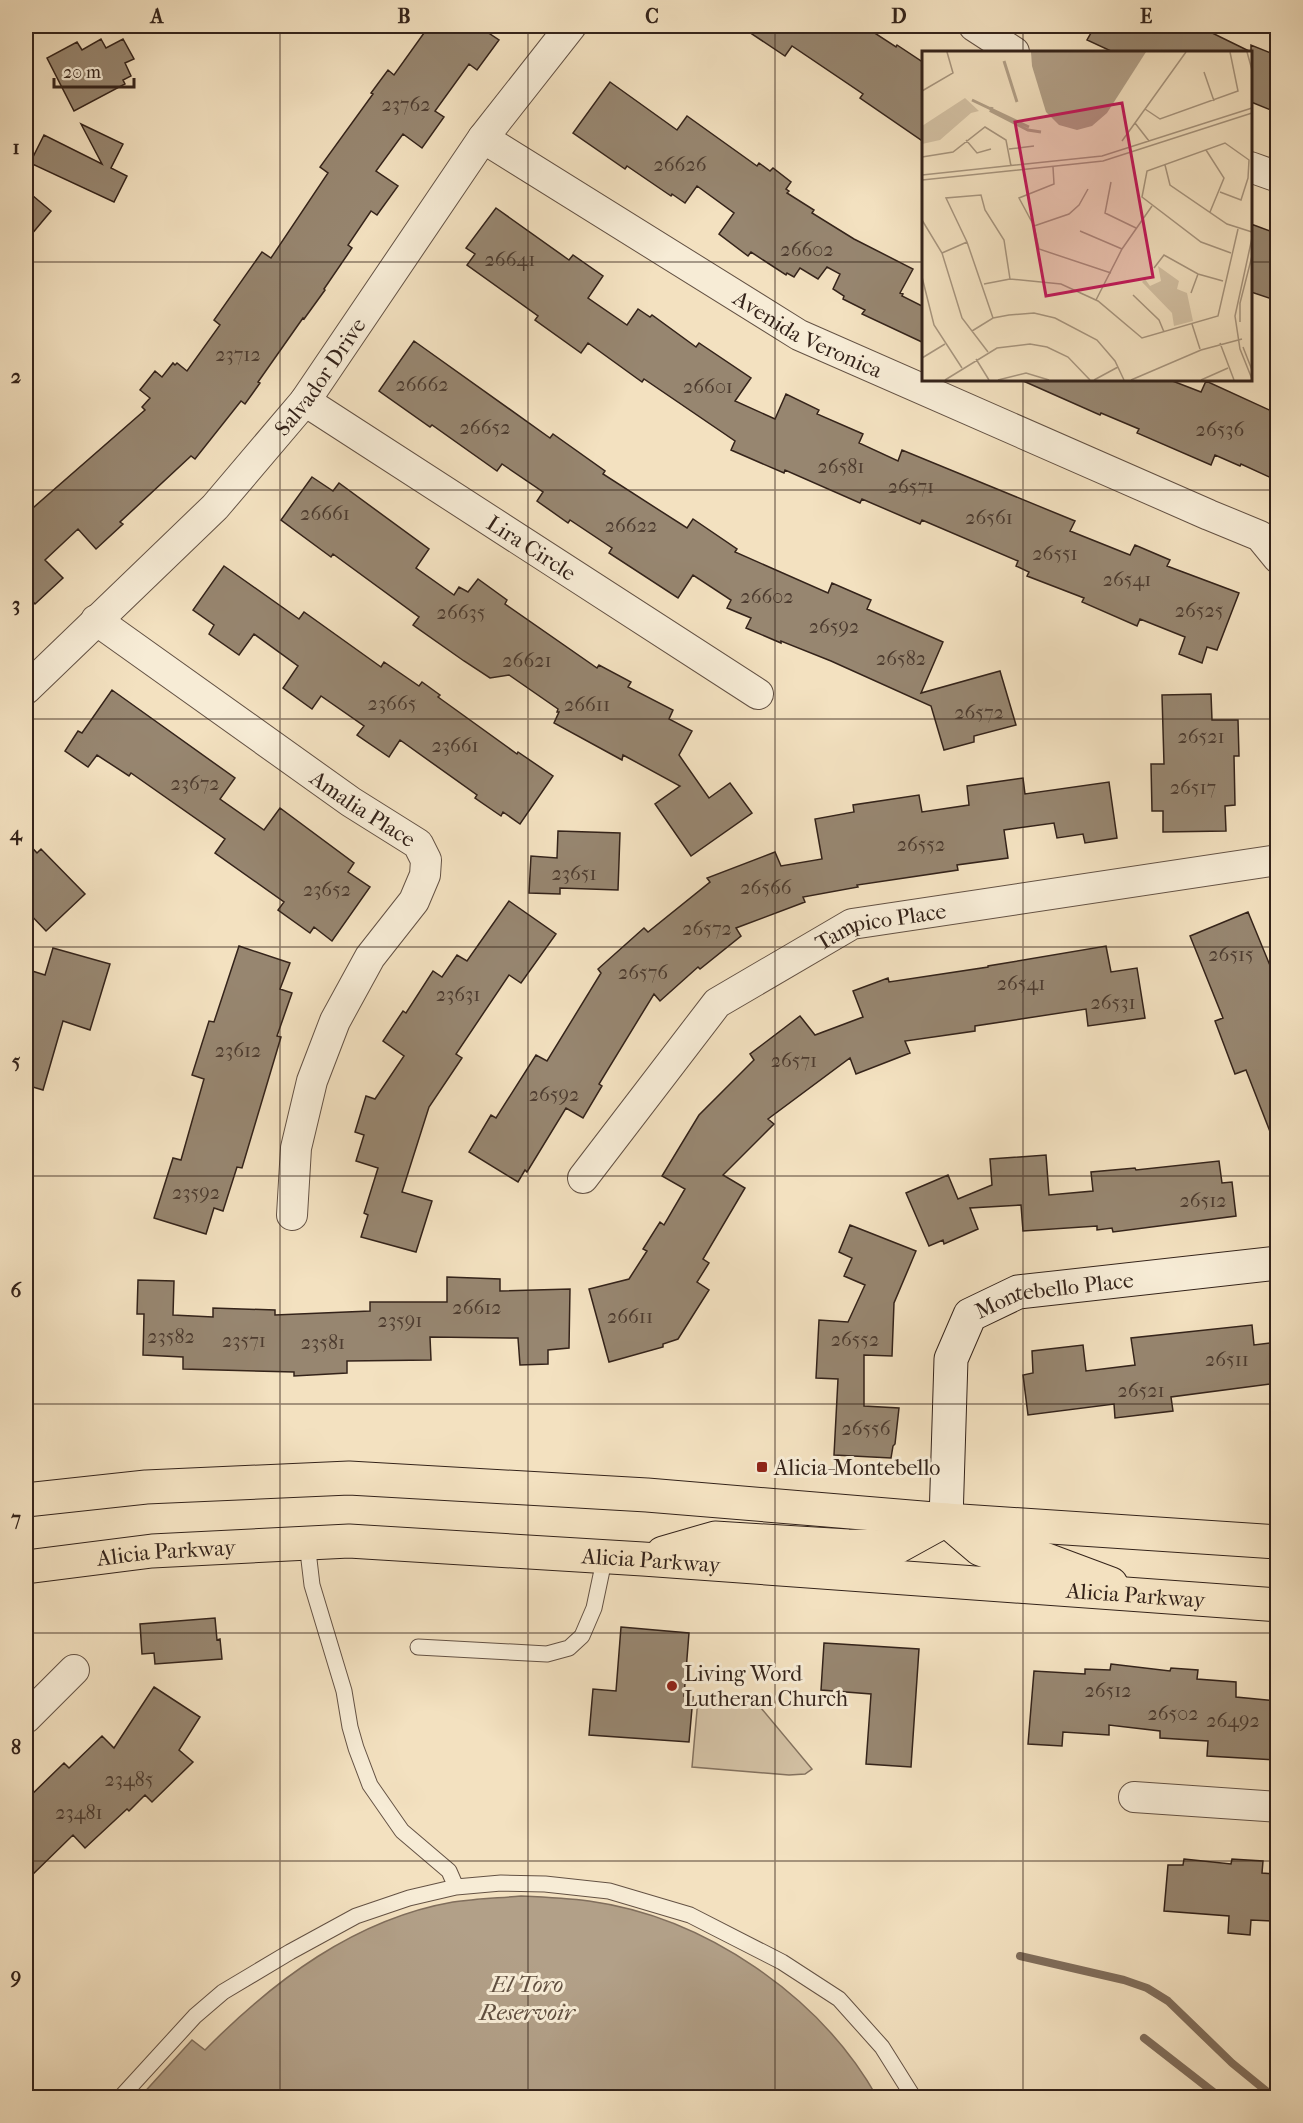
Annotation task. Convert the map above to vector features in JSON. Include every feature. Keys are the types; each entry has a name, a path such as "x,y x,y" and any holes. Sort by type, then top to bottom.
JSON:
{"main road":[{"path":"26,1500 146,1488 349,1478 647,1495 945,1520 1278,1542"},
{"path":"643,1558 715,1538 897,1547 945,1520"},
{"path":"945,1520 986,1552 1044,1559 1141,1595"},
{"name":"Alicia Parkway","path":"26,1567 152,1551 349,1542 643,1558 1278,1605"}],"street":[{"name":"Salvador Drive","path":"26,689 214,507 305,401 483,138 571,26"},
{"path":"974,26 1012,51"},
{"name":"Avenida Veronica","path":"483,138 800,335 1198,511 1260,536 1278,558"},
{"path":"1252,167 1278,177"},
{"name":"Lira Circle","path":"305,401 758,694"},
{"name":"Amalia Place","path":"96,620 351,802 418,844 426,860 425,875 414,901 370,957 335,1021 312,1081 296,1148 292,1215"},
{"name":"Tampico Place","path":"583,1179 717,1003 852,924 1278,860"},
{"name":"Montebello Place","path":"945,1520 951,1359 970,1314 1018,1292 1278,1263"},
{"path":"26,1718 74,1670"},
{"path":"1134,1797 1278,1807"}],"lane":[{"path":"307,1544 312,1585 344,1690 356,1749 370,1785 402,1831 449,1871 456,1887"},
{"path":"418,1647 548,1654 569,1648 582,1636 594,1608 605,1556"},
{"path":"120,2097 195,2016 223,1992 290,1952 356,1916 409,1898 456,1887 501,1883 545,1884 609,1891 690,1915 782,1962 839,1999 882,2047 914,2097"}],"shaded area":[{"path":"698,1699 756,1702 812,1769 805,1774 789,1775 692,1767"}],"water":[{"name":"El Toro Reservoir","path":"521,1896 589,1901 632,1910 675,1924 716,1943 755,1967 791,1995 824,2026 853,2060 877,2097 140,2097 192,2040 205,2050 259,2000 288,1977 349,1938 417,1910 453,1902"}],"building":[{"path":"429,26 478,26 499,40 477,70 469,64 435,111 444,117 422,148 403,134 376,171 398,186 377,215 371,211 348,245 352,248 325,290 258,382 260,383 245,404 241,401 195,459 191,456 120,522 123,524 96,549 78,529 45,560 63,578 35,604 26,594 26,514 145,410 142,407 150,398 140,390 155,371 162,377 173,363 175,365 177,363 187,371 220,325 214,320 262,252 271,258 328,173 320,167 373,94 371,93 388,70 394,75"},
{"path":"740,26 864,26 896,47 897,45 922,62 922,141 860,98 863,94 792,46 785,56"},
{"path":"1095,26 1198,26 1249,51 1111,51 1087,40"},
{"path":"101,39 106,48 123,39 134,59 125,63 131,76 123,80 125,84 74,111 47,58 77,42 82,50"},
{"path":"1251,45 1278,56 1278,113 1252,102"},
{"path":"610,82 677,130 687,116 757,166 759,163 770,171 773,168 791,182 786,189 789,191 787,193 814,210 812,213 854,239 913,269 900,293 922,306 922,342 862,314 865,310 843,299 844,296 833,289 840,274 827,267 818,279 800,268 794,277 787,273 786,275 751,252 748,256 719,234 734,213 697,186 685,203 627,166 625,169 573,133"},
{"path":"81,124 123,144 111,168 127,176 114,202 30,163 44,135 102,164"},
{"path":"26,190 51,211 26,241"},
{"path":"496,208 569,260 573,255 603,276 588,298 627,325 638,309 650,317 652,315 696,347 699,343 751,378 735,401 775,419 786,394 819,410 817,414 863,434 859,443 898,461 902,450 1075,521 1070,531 1130,555 1135,545 1170,560 1167,566 1239,593 1217,650 1207,647 1202,663 1179,654 1185,637 1140,619 1137,626 1082,602 1084,598 1027,576 1029,572 1016,566 1018,561 922,520 920,524 862,499 860,503 785,470 784,473 731,450 735,441 644,379 642,382 588,343 581,353 535,320 538,316 467,265 475,254 466,248"},
{"path":"1252,224 1278,234 1278,301 1252,292"},
{"path":"414,341 550,438 553,434 605,471 603,474 687,528 693,519 737,549 735,552 828,593 832,583 871,600 867,609 943,642 921,693 1000,671 1016,725 974,736 974,742 944,750 931,706 831,661 746,628 751,618 727,608 731,600 693,575 678,598 609,553 612,548 570,520 568,523 537,501 543,492 502,464 497,471 379,391"},
{"path":"1023,381 1173,381 1201,392 1206,381 1278,414 1278,481 1215,455 1211,465 1137,433 1139,429 1101,413 1100,415"},
{"path":"312,477 333,491 339,483 429,549 416,568 454,595 459,587 468,592 478,579 507,600 505,604 597,668 599,665 631,682 628,687 673,710 669,719 692,731 679,755 709,798 730,783 752,813 691,856 655,804 680,786 623,755 622,760 554,723 558,709 509,675 490,678 464,661 413,625 419,617 333,554 331,557 281,520"},
{"path":"224,566 299,619 304,612 381,667 384,662 419,686 422,682 440,695 438,697 517,754 518,752 553,776 520,824 503,812 501,816 475,798 477,795 400,740 389,757 357,735 364,726 321,696 312,709 283,688 298,666 254,634 239,655 209,634 214,625 193,610"},
{"path":"112,690 235,778 220,799 264,830 280,808 354,863 348,872 370,887 332,941 314,927 310,933 278,910 284,902 215,853 225,839 131,773 129,776 97,755 88,767 65,751 78,731 82,733"},
{"path":"1211,694 1212,720 1238,720 1239,756 1234,756 1235,805 1225,806 1226,831 1163,832 1163,811 1152,811 1151,764 1164,764 1162,695"},
{"path":"1023,778 1025,794 1109,782 1117,838 1085,843 1083,834 1057,838 1054,823 1004,830 1008,858 957,865 958,870 857,885 858,887 803,897 805,902 736,928 741,936 700,969 698,967 660,1001 654,994 599,1084 602,1086 583,1118 566,1108 527,1172 525,1170 518,1182 469,1152 491,1115 496,1118 536,1055 547,1061 601,973 598,969 644,928 648,932 710,882 707,878 775,852 781,866 822,859 815,819 854,812 853,805 919,795 922,812 969,805 967,786"},
{"path":"558,831 620,833 618,890 560,888 560,894 529,893 531,856 557,858"},
{"path":"26,841 37,853 41,849 85,894 46,931 26,910"},
{"path":"509,901 556,934 521,983 509,975 456,1054 462,1058 429,1107 402,1192 432,1201 416,1252 361,1237 368,1215 364,1213 378,1168 356,1161 364,1135 355,1132 366,1096 375,1099 404,1056 383,1041 403,1011 406,1013 433,971 442,977 457,955 467,961"},
{"path":"1248,912 1278,985 1278,1029 1270,1031 1278,1050 1278,1147 1276,1147 1246,1070 1235,1074 1215,1021 1223,1018 1190,936"},
{"path":"239,946 290,963 280,989 292,993 277,1036 281,1037 242,1168 237,1167 223,1211 214,1208 206,1234 154,1218 173,1158 181,1160 204,1079 192,1075 209,1021 214,1022"},
{"path":"1106,946 1111,972 1137,968 1145,1018 1088,1026 1086,1009 975,1026 975,1031 905,1041 910,1053 856,1074 850,1058 768,1119 774,1124 723,1175 745,1188 703,1259 709,1263 697,1282 709,1290 678,1339 663,1344 663,1347 609,1362 589,1289 629,1279 647,1251 643,1249 660,1222 664,1225 685,1189 662,1176 699,1115 754,1060 750,1054 800,1016 815,1035 863,1017 853,991 888,978 889,982"},
{"path":"53,948 110,964 90,1030 63,1021 43,1090 26,1085 26,969 45,975"},
{"path":"1046,1155 1049,1195 1093,1191 1091,1172 1135,1168 1136,1170 1219,1161 1222,1183 1232,1182 1236,1216 1113,1232 1112,1228 1097,1230 1097,1226 1023,1231 1021,1205 970,1208 978,1229 944,1244 943,1240 929,1246 906,1193 948,1175 958,1199 992,1185 990,1159"},
{"path":"850,1225 916,1251 894,1303 892,1356 864,1355 864,1406 899,1408 891,1458 834,1455 838,1379 816,1378 819,1320 848,1322 865,1285 844,1276 852,1258 839,1252"},
{"path":"447,1277 500,1279 500,1291 570,1289 569,1348 548,1350 548,1364 520,1365 518,1338 430,1337 431,1360 347,1361 347,1373 294,1376 294,1372 183,1369 183,1357 143,1355 144,1314 137,1314 138,1280 174,1281 173,1315 213,1317 213,1308 275,1310 275,1315 370,1311 370,1302 447,1302"},
{"path":"1252,1325 1254,1345 1278,1342 1278,1383 1171,1397 1173,1411 1115,1418 1114,1404 1028,1415 1023,1375 1033,1373 1032,1351 1083,1345 1086,1371 1135,1365 1131,1338"},
{"path":"215,1618 222,1659 155,1664 154,1653 142,1654 140,1624"},
{"name":"Living Word Lutheran Church","path":"621,1627 689,1633 684,1696 693,1697 689,1742 589,1735 593,1689 616,1691"},
{"name":"Living Word Lutheran Church","path":"824,1643 919,1649 911,1767 866,1764 871,1694 821,1690"},
{"path":"1111,1664 1170,1671 1171,1668 1198,1670 1197,1679 1236,1682 1236,1697 1278,1701 1278,1760 1207,1756 1208,1741 1160,1738 1160,1731 1109,1725 1109,1735 1063,1732 1062,1746 1028,1744 1034,1671 1085,1674 1085,1669 1110,1670"},
{"path":"154,1687 200,1717 179,1750 193,1762 152,1802 145,1795 85,1848 73,1835 26,1881 26,1800 64,1763 69,1768 102,1736 114,1748"},
{"path":"1184,1859 1231,1864 1232,1859 1263,1861 1262,1873 1277,1874 1272,1921 1251,1920 1250,1935 1228,1933 1229,1916 1164,1911 1168,1865 1183,1865"}],"waterway":[{"path":"1020,1956 1124,1980 1147,1988 1168,2001 1232,2063 1275,2098"},
{"path":"1144,2038 1221,2098"}],"place":[{"name":"Alicia-Montebello","path":"762,1467"},
{"name":"Living Word Lutheran Church","path":"672,1686"}]}
